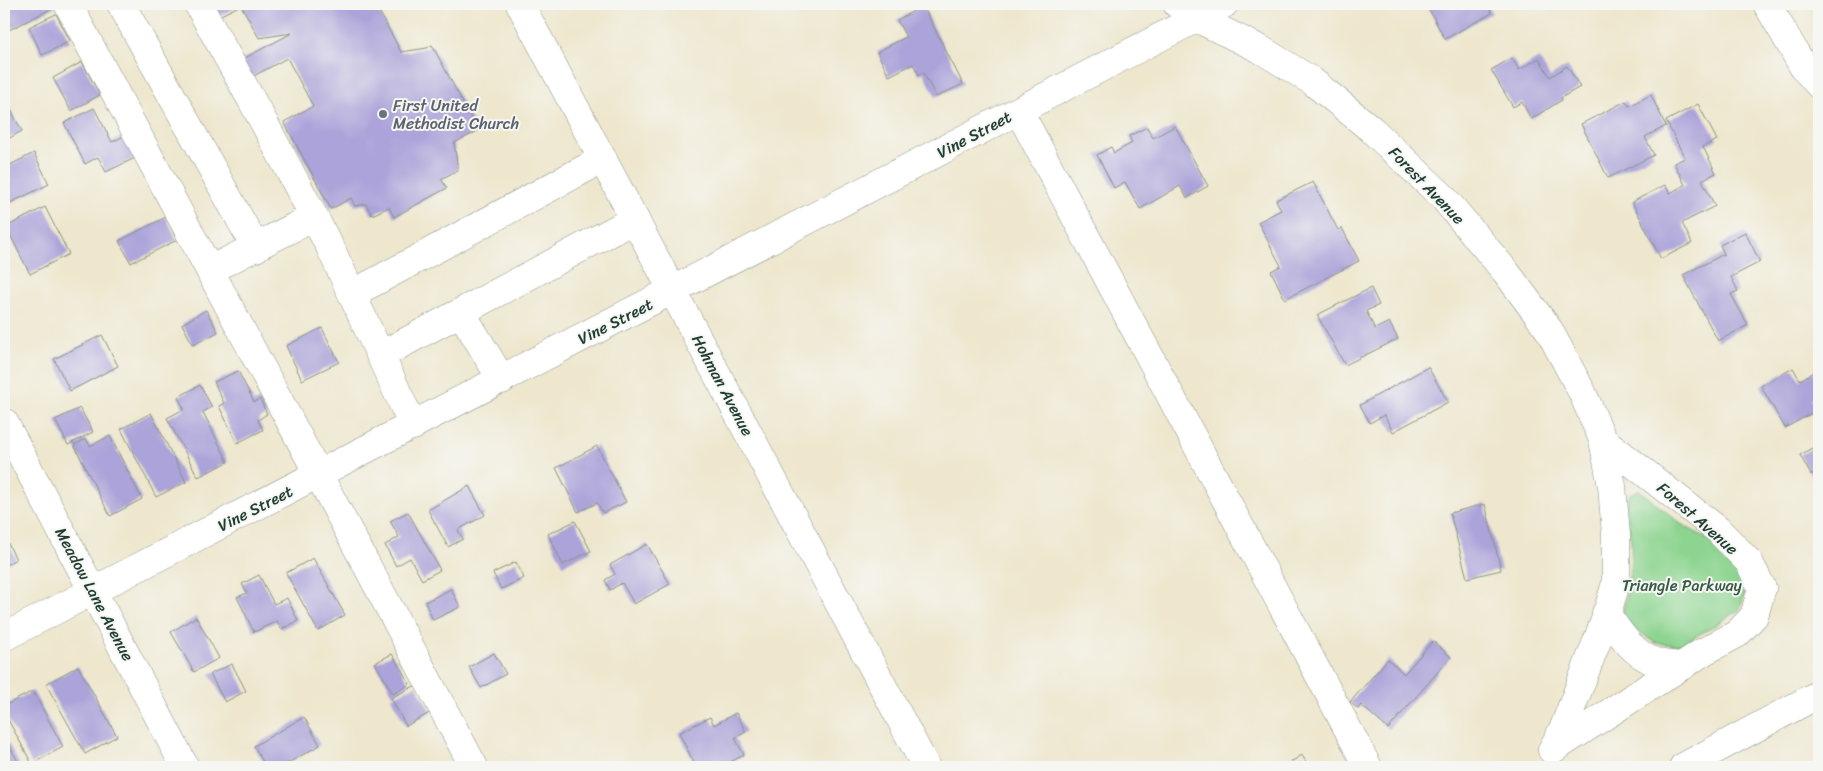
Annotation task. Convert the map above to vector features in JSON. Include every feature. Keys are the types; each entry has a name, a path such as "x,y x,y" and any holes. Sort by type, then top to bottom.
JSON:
{"street":[{"path":"68,4 474,767"},
{"path":"121,4 256,248"},
{"path":"198,4 314,217 413,426"},
{"name":"Hohman Avenue","path":"520,4 926,767"},
{"name":"Vine Street","path":"4,638 1019,111 1187,11 1224,4"},
{"path":"1767,4 1804,68 1819,85"},
{"name":"Forest Avenue","path":"1187,11 1260,49 1312,81 1371,129 1442,196 1506,272 1549,330 1582,392 1603,440 1612,486 1616,535 1616,583 1564,727 1544,758"},
{"path":"1019,111 1368,767"},
{"path":"352,294 603,159"},
{"path":"210,270 314,217"},
{"path":"381,356 635,220"},
{"path":"461,312 502,380"},
{"name":"Meadow Lane Avenue","path":"4,422 185,767"},
{"name":"Forest Avenue","path":"1544,758 1683,666 1737,634 1754,616 1762,588 1749,562 1718,530 1603,440"},
{"path":"1606,613 1624,638 1638,653 1657,662 1683,666"},
{"path":"1683,767 1819,694"}],"green space":[{"name":"Triangle Parkway","path":"1639,490 1681,524 1709,540 1739,564 1748,587 1739,610 1679,645 1656,643 1634,628 1622,616 1631,563 1630,531 1626,512 1627,503 1630,494"}],"building":[{"path":"4,4 55,4 57,6 9,30 4,18"},
{"name":"First United Methodist Church","path":"210,4 375,4 401,52 427,48 432,45 478,131 454,143 458,170 441,179 447,188 394,217 389,207 372,215 366,204 355,206 351,198 331,209 284,122 313,106 287,58 250,78 241,60 292,33 259,38 241,5 217,17"},
{"path":"1426,4 1487,4 1492,13 1445,39"},
{"path":"923,6 963,84 936,97 923,72 919,75 913,64 889,76 877,52 906,37 897,20"},
{"path":"56,14 70,41 42,55 29,27"},
{"path":"1512,58 1519,70 1539,58 1550,77 1567,66 1580,87 1531,119 1522,102 1513,107 1491,70"},
{"path":"82,62 100,95 71,111 53,78"},
{"path":"1651,95 1666,126 1645,137 1654,155 1608,178 1581,124 1626,101 1629,106"},
{"path":"4,97 22,131 4,141"},
{"path":"1698,104 1717,140 1703,147 1716,173 1702,180 1715,206 1682,223 1692,243 1661,259 1632,202 1665,185 1670,193 1685,185 1674,163 1685,158 1666,121"},
{"path":"94,108 112,142 124,136 135,158 106,172 98,157 85,164 64,123"},
{"path":"1175,126 1208,186 1187,198 1180,186 1140,209 1125,182 1114,188 1097,155 1111,147 1114,153 1132,143 1129,136 1147,127 1153,138"},
{"path":"34,153 49,184 4,206 4,168"},
{"path":"1313,182 1338,230 1342,228 1359,261 1285,299 1271,271 1281,266 1258,222 1281,210 1276,200"},
{"path":"45,207 69,254 30,274 6,227"},
{"path":"166,217 177,240 131,263 119,241"},
{"path":"1745,232 1760,262 1731,277 1738,291 1731,294 1748,325 1718,341 1683,275 1724,254 1720,245"},
{"path":"1371,288 1379,305 1366,311 1375,329 1389,322 1398,339 1345,365 1317,315"},
{"path":"206,310 218,332 193,345 182,324"},
{"path":"322,328 339,362 302,380 286,346"},
{"path":"102,335 118,366 70,391 54,359"},
{"path":"1428,367 1448,402 1393,432 1384,415 1370,423 1360,405"},
{"path":"1793,368 1800,380 1815,371 1819,379 1819,395 1811,399 1817,410 1785,428 1761,386"},
{"path":"238,371 254,402 260,399 267,414 258,420 263,430 237,443 219,406 224,403 214,382"},
{"path":"200,385 212,407 203,412 228,462 198,477 167,418 184,409 178,397"},
{"path":"80,408 93,432 68,445 55,420"},
{"path":"151,413 186,482 156,497 121,429"},
{"path":"110,436 142,499 110,516 74,445 86,439 90,446"},
{"path":"1819,444 1819,470 1811,475 1800,455"},
{"path":"597,446 626,502 603,513 597,503 578,512 556,468"},
{"path":"469,486 485,515 458,530 463,539 448,547 428,510"},
{"path":"1485,504 1501,570 1467,578 1450,513"},
{"path":"408,512 440,570 422,580 410,558 396,566 385,545 399,537 390,521"},
{"path":"575,521 591,551 563,565 548,534"},
{"path":"4,536 16,559 4,566"},
{"path":"647,544 670,584 634,604 622,583 610,590 605,580 615,574 610,565"},
{"path":"313,558 345,615 318,631 286,573"},
{"path":"516,562 524,578 501,589 493,573"},
{"path":"259,575 274,604 287,598 298,621 281,629 277,621 254,632 237,597 247,593 242,584"},
{"path":"451,589 460,607 433,620 425,602"},
{"path":"196,617 219,658 194,672 171,632"},
{"path":"1433,641 1451,657 1388,729 1361,705 1358,709 1350,702 1388,659 1404,674"},
{"path":"494,653 506,674 481,688 469,667"},
{"path":"392,654 410,684 393,694 375,663"},
{"path":"232,664 246,691 225,702 210,674"},
{"path":"78,666 117,736 85,754 46,684"},
{"path":"416,685 431,712 406,726 391,698"},
{"path":"33,691 63,747 32,764 4,712 4,706"},
{"path":"736,713 746,732 735,738 744,755 720,767 696,767 679,733 710,717 714,725"},
{"path":"304,717 320,745 281,767 266,767 254,746"},
{"path":"4,736 21,767 4,767"},
{"path":"1302,755 1309,767 1283,767"}],"place":[{"name":"First United Methodist Church","path":"383,114"}]}
